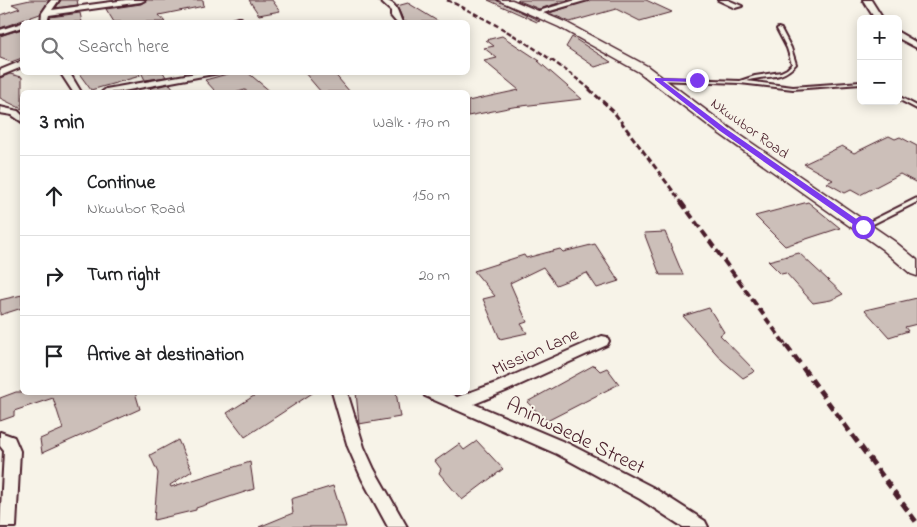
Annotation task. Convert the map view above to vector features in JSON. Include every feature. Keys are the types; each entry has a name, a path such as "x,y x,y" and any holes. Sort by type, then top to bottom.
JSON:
{"street":[{"path":"42,20 55,0"},
{"path":"42,20 141,0"},
{"path":"383,0 394,10 398,20"},
{"name":"Nkwubor Road","path":"503,0 580,34 657,79 722,129 863,227 917,270"},
{"path":"536,13 584,0"},
{"path":"722,0 738,6"},
{"path":"868,0 876,15"},
{"path":"0,32 20,26"},
{"path":"902,37 917,46"},
{"path":"0,73 20,65"},
{"path":"66,75 76,90"},
{"path":"117,90 203,75"},
{"path":"0,110 15,113 20,117"},
{"name":"Mission Lane","path":"455,404 501,387 602,341"},
{"path":"340,395 356,447 368,474 398,527"},
{"name":"Aninwaede Street","path":"436,395 563,449 646,494 699,527"},
{"path":"0,439 6,440 11,444 12,451 7,527"}],"lane":[{"path":"740,82 747,78 779,74 794,64 779,30"},
{"path":"657,79 740,82 793,88 857,83"},
{"path":"902,99 917,108"},
{"path":"863,227 917,200"}],"building":[{"path":"30,0 49,0 40,14 0,28 0,15 20,8 12,4"},
{"path":"61,0 77,0 78,5 56,8"},
{"path":"147,0 203,0 204,6 159,15 163,20 113,20 106,9 141,4"},
{"path":"249,0 272,0 280,11 259,15"},
{"path":"488,0 496,0 540,21 537,22"},
{"path":"517,0 569,0 539,9"},
{"path":"590,0 646,0 672,12 640,21 616,9 570,22 549,13"},
{"path":"408,3 436,20 403,20 397,6"},
{"path":"80,13 82,20 51,20 50,17"},
{"path":"20,30 20,59 11,62 0,58 0,36"},
{"path":"502,36 540,61 538,61 582,99 513,107 470,116 470,101 519,90 484,61 497,58 484,48 494,46 486,40"},
{"path":"572,37 611,62 595,67 566,47"},
{"path":"10,74 22,77 20,108 0,98 0,78"},
{"path":"80,75 140,75 140,76 91,90"},
{"path":"142,75 165,75 166,77 145,80"},
{"path":"224,75 251,75 269,90 214,90 205,80"},
{"path":"307,75 336,75 348,90 319,90"},
{"path":"170,84 174,90 152,90 150,88"},
{"path":"889,136 895,139 900,137 917,146 917,183 900,174 860,195 851,190 845,193 827,183 833,180 804,164 842,146 854,153"},
{"path":"808,202 840,228 785,246 755,216"},
{"path":"665,232 683,275 660,275 644,233"},
{"path":"595,244 619,281 597,288 587,273 556,285 543,267 510,283 527,322 521,324 527,333 500,339 483,299 495,296 474,271 524,255 526,258 560,249 563,252"},
{"path":"799,253 843,294 831,300 813,303 786,273 781,274 768,261"},
{"path":"20,295 20,309 0,315 0,300"},
{"path":"917,298 917,324 905,327 908,331 889,337 865,310"},
{"path":"709,308 724,332 720,335 755,371 743,378 722,360 683,316"},
{"path":"594,365 600,371 607,368 619,384 547,421 527,402"},
{"path":"16,392 20,392 20,395 136,395 140,409 42,453 40,439 63,429 53,398 14,411 14,416 0,421 0,398"},
{"path":"255,395 309,395 245,437 227,413"},
{"path":"356,395 396,395 400,417 359,424"},
{"path":"178,440 192,471 170,485 171,487 250,462 254,489 196,508 196,510 154,520 158,473 150,455"},
{"path":"477,441 503,469 462,500 439,473 441,469 435,461 459,444 464,450"},
{"path":"333,486 346,527 259,527 293,513 291,499"}],"railway":[{"path":"447,0 485,19 522,41 557,64 591,90"},
{"path":"589,89 613,111 682,203"},
{"path":"681,202 787,347"},
{"path":"786,345 917,523"}],"route":[{"path":"697,80 657,79 722,129 863,227"}]}
